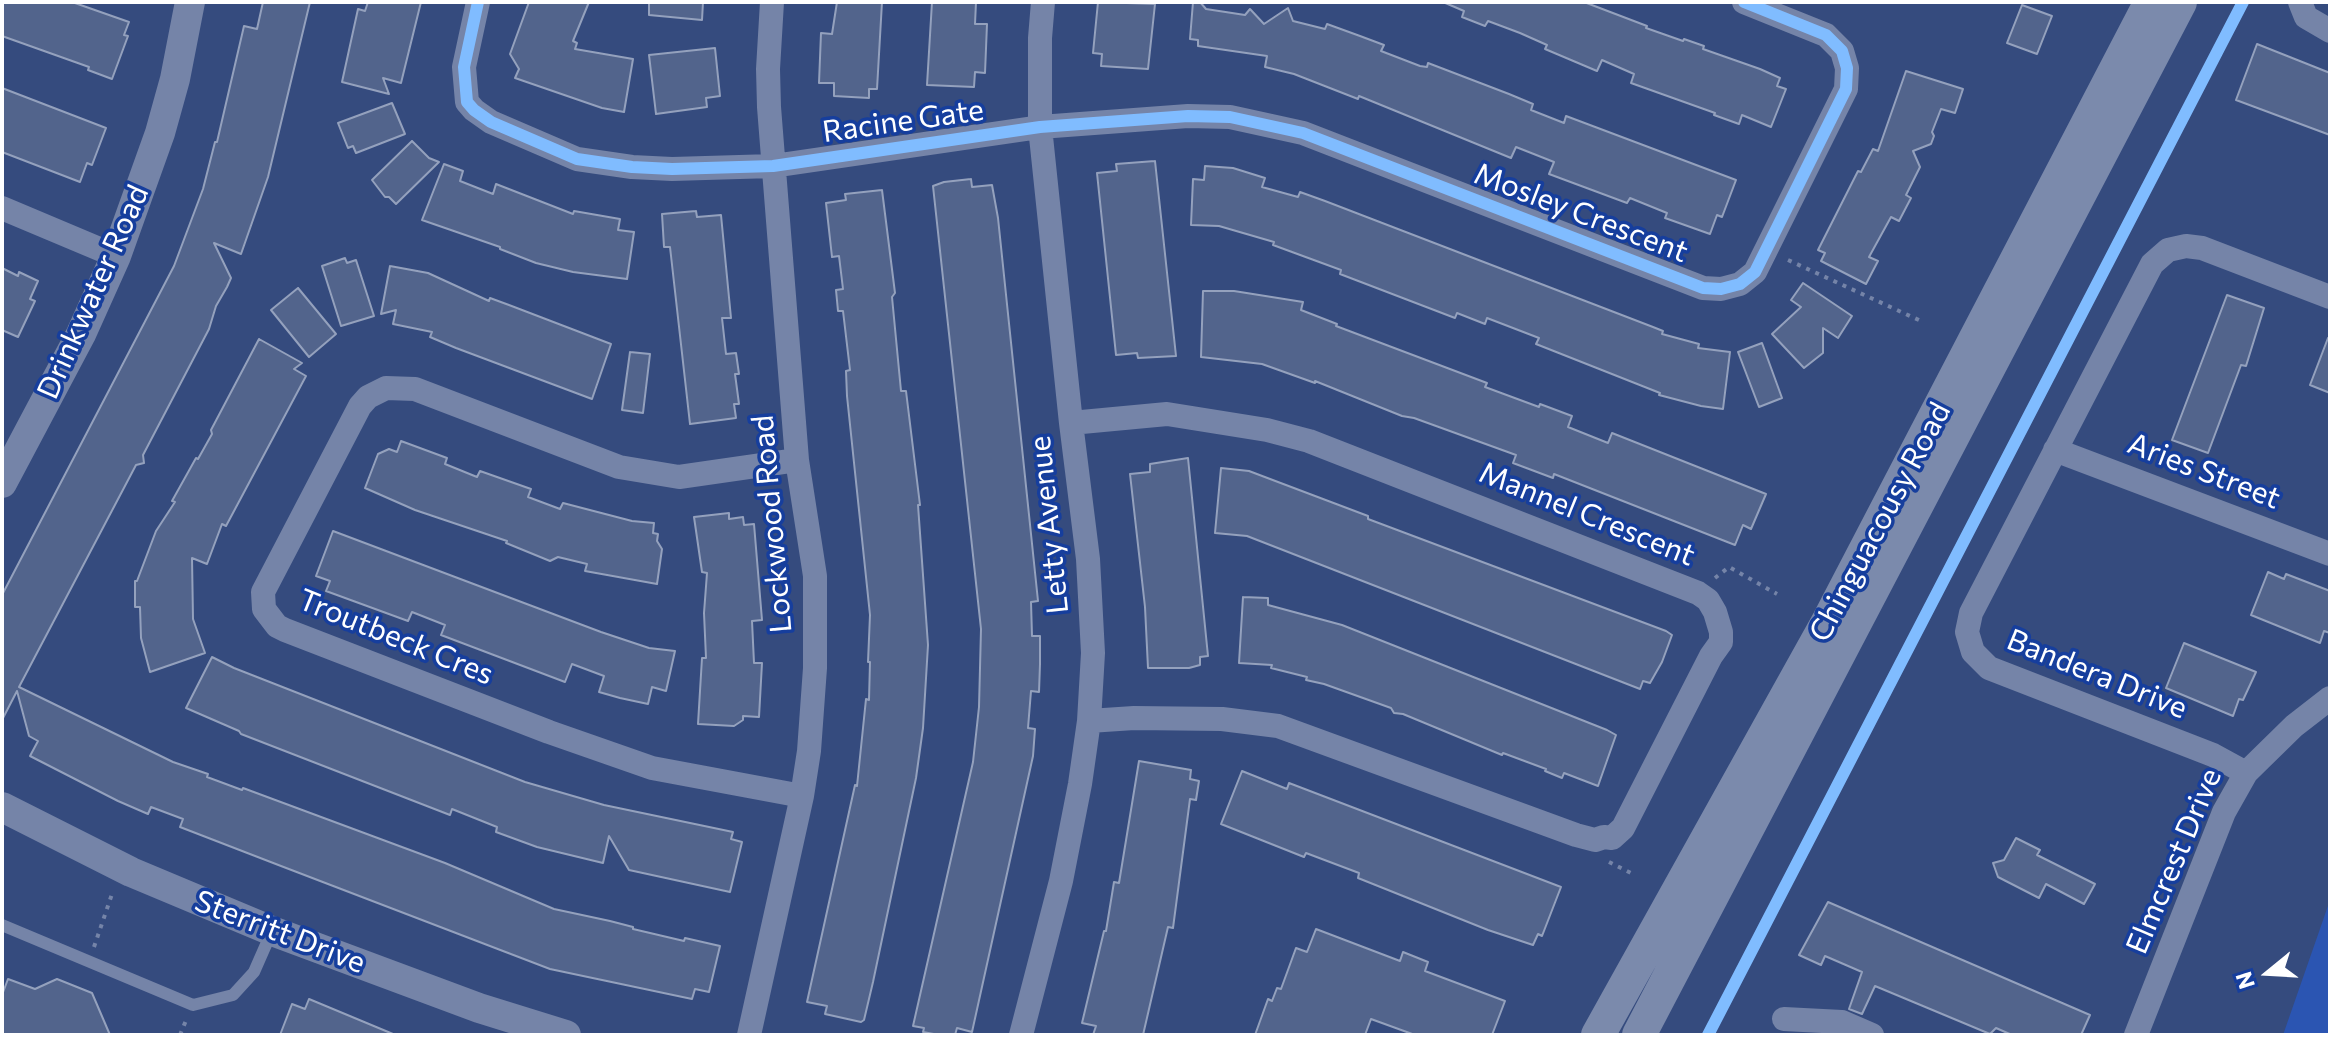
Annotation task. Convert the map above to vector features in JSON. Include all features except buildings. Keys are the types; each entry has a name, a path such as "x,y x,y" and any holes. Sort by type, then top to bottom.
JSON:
{"main road":[{"name":"Chinguacousy Road","path":"1598,1035 1828,622 2151,2"},
{"name":"Chinguacousy Road","path":"1639,1035 2180,2"}],"street":[{"name":"Drinkwater Road","path":"2,483 81,334 116,256 160,133 175,79 190,2"},
{"name":"Racine Gate","path":"478,2 464,67 465,92 474,110 491,122 577,159 672,169 773,166 1040,127"},
{"name":"Lockwood Road","path":"749,1035 802,796 809,751 815,668 815,576 797,460 773,166 768,69 772,2"},
{"name":"Letty Avenue","path":"1021,1035 1061,881 1080,784 1089,721 1093,653 1088,559 1040,127 1043,2"},
{"name":"Mosley Crescent","path":"1040,127 1188,116 1230,117 1264,123 1303,133 1703,288 1721,289 1740,284 1755,272 1845,96 1847,68 1842,51 1826,35 1744,2"},
{"path":"2300,2 2306,17 2330,31"},
{"path":"2,208 116,256"},
{"name":"Bandera Drive","path":"2246,773 2213,755 1989,668 1973,652 1967,632 1971,613 2152,264 2168,250 2186,246 2202,248 2330,297"},
{"name":"Troutbeck Cres","path":"797,460 679,477 619,467 415,389 386,388 368,397 360,406 263,592 264,609 277,626 285,630 549,732 652,768 802,796"},
{"name":"Mannel Crescent","path":"1071,423 1167,414 1281,433 1337,450 1698,593 1708,600 1721,632 1721,642 1623,828 1612,838 1595,840 1576,835 1278,726 1222,719 1089,721"},
{"name":"Aries Street","path":"2055,450 2330,554"},
{"name":"Elmcrest Drive","path":"2136,1035 2224,812 2246,773 2294,726 2330,698"},
{"name":"Sterritt Drive","path":"7,814 120,867 272,931 479,1008 566,1035"},
{"path":"1784,1019 1842,1022 1872,1035"}],"lane":[{"path":"2,925 193,1005 233,995 254,972 272,931"}],"path":[{"path":"1767,250 1921,321"},
{"path":"1698,593 1729,567 1777,594"},
{"path":"90,961 120,867"}],"shaded area":[{"path":"2330,900 2330,1035 2283,1035 2321,926"}],"cycle path":[{"path":"478,2 464,67 467,102 491,122 577,159 672,169 773,166 1040,127 1188,116 1230,117 1303,133 1703,288 1721,289 1740,284 1755,272 1846,89 1847,68 1842,51 1826,35 1744,2"},
{"path":"1708,1035 2243,2"}]}
